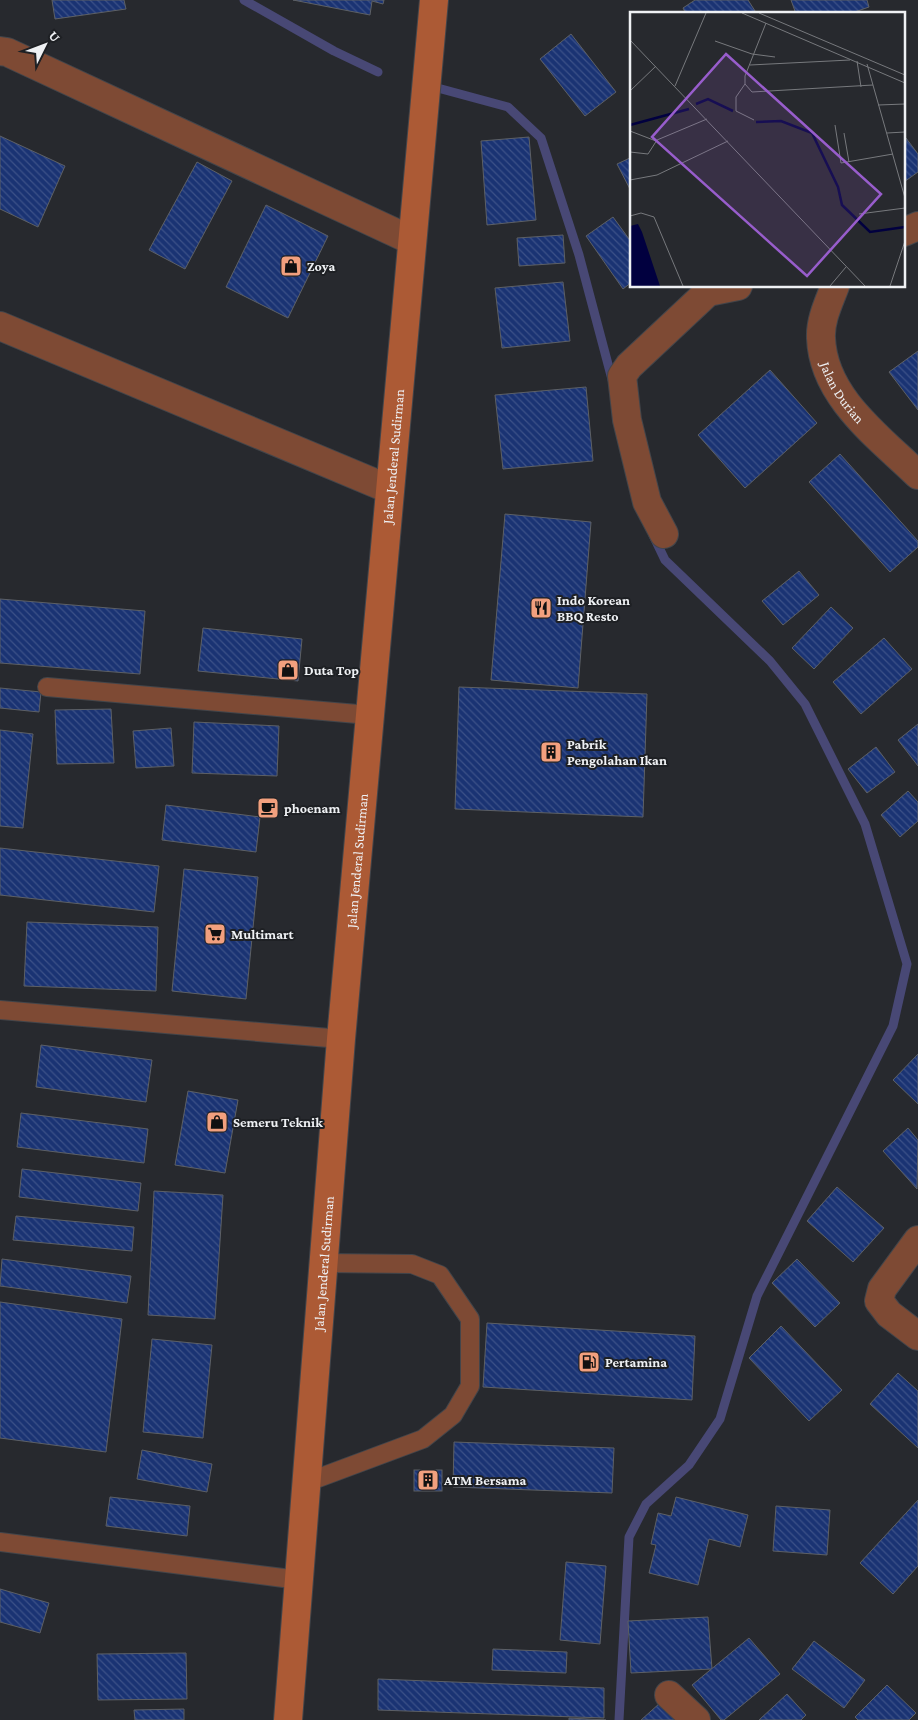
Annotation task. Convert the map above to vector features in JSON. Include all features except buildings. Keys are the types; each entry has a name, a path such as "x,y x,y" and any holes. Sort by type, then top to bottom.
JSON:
{"main road":[{"name":"Jalan Jenderal Sudirman","path":"288,1720 341,1040 411,240 434,0"}],"street":[{"path":"0,51 6,52 411,240"},
{"path":"906,231 918,226"},
{"path":"664,534 647,502 627,420 622,376 630,366 708,292 728,288"},
{"name":"Jalan Durian","path":"834,288 826,309 820,336 825,365 834,385 852,410 918,475"},
{"path":"0,326 389,489"},
{"path":"918,1240 882,1289 879,1301 888,1314 918,1336"},
{"path":"669,1695 696,1720"}],"lane":[{"path":"47,687 369,715"},
{"path":"0,1010 341,1040"},
{"path":"305,1483 423,1439 453,1415 470,1386 470,1319 440,1275 412,1264 323,1263"},
{"path":"0,1542 300,1580"}],"waterway":[{"path":"244,0 334,51 378,72"},
{"path":"434,87 508,107 541,138 579,255 613,383"},
{"path":"619,1720 629,1537 646,1504 689,1465 720,1419 757,1296 893,1026 907,964 865,824 805,704 770,661 665,560 653,535"}],"place":[{"name":"Zoya","path":"291,266"},
{"name":"Indo Korean BBQ Resto","path":"541,608"},
{"name":"Duta Top","path":"288,670"},
{"name":"Pabrik Pengolahan Ikan","path":"551,752"},
{"name":"phoenam","path":"268,808"},
{"name":"Multimart","path":"215,934"},
{"name":"Semeru Teknik","path":"217,1122"},
{"name":"Pertamina","path":"589,1362"},
{"name":"ATM Bersama","path":"428,1480"}]}
